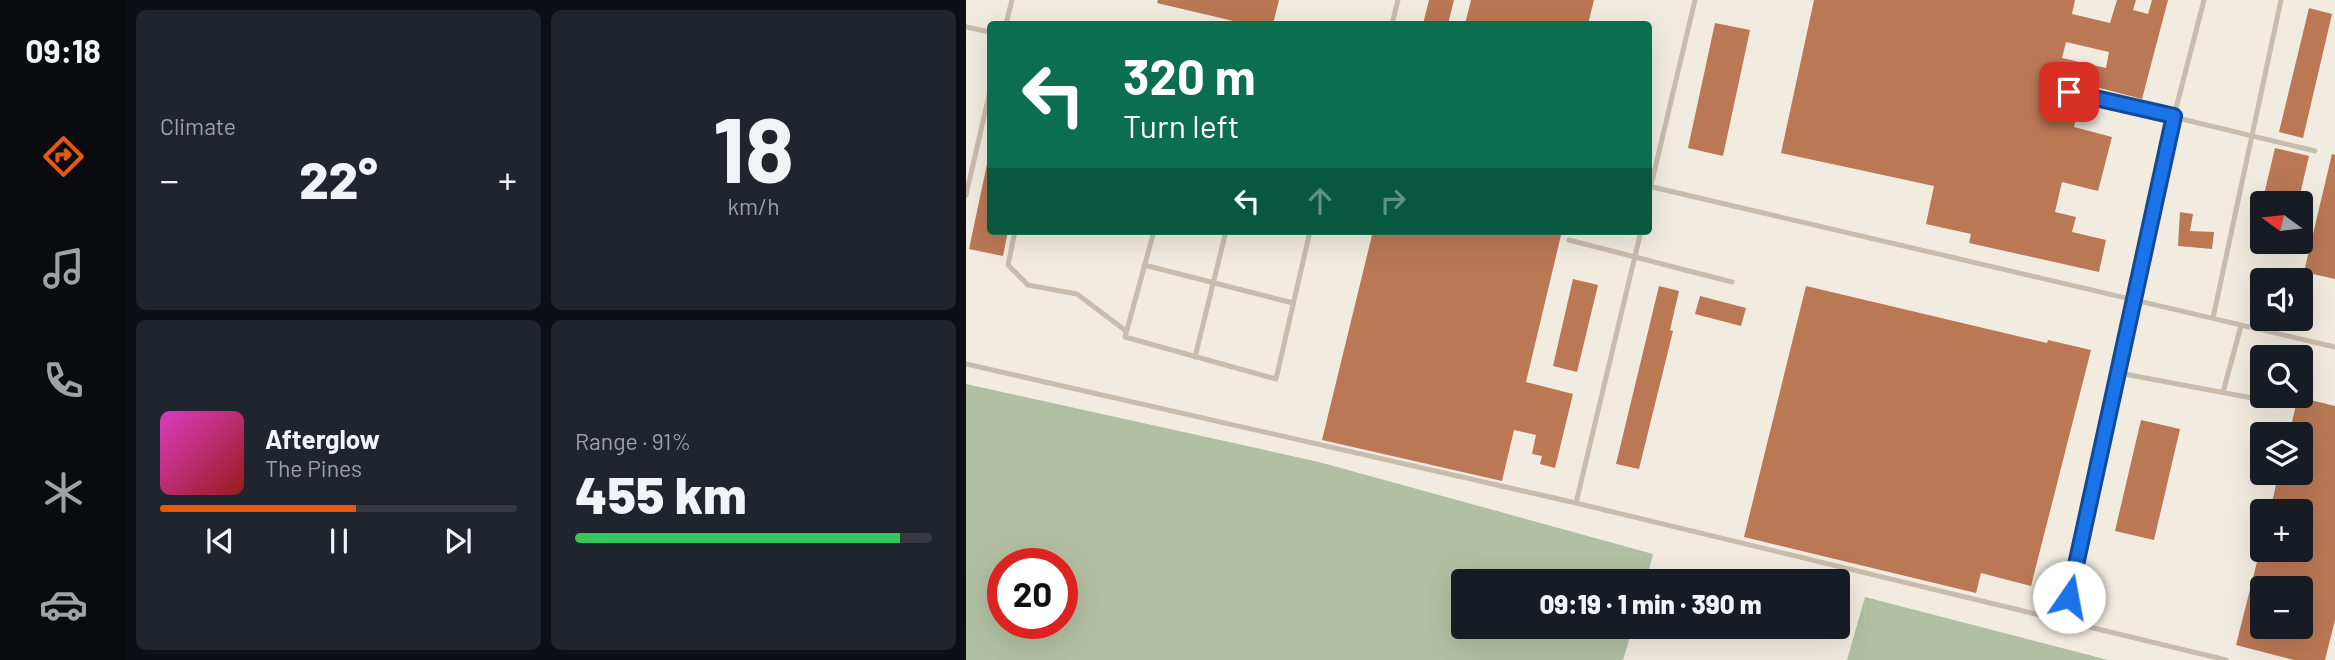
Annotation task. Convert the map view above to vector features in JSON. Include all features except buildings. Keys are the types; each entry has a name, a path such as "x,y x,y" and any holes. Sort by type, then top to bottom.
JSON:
{"lane":[{"path":"1007,21 1012,0"},
{"path":"1393,21 1398,0"},
{"path":"1652,178 1695,0"},
{"path":"2063,622 2174,116 2204,0"},
{"path":"2213,318 2281,0"},
{"path":"966,27 987,31"},
{"path":"2069,92 2315,151"},
{"path":"966,195 987,104"},
{"path":"1652,186 2335,347"},
{"path":"1014,235 1008,265 1028,285 1077,293 1126,332"},
{"path":"1153,235 1125,337 1276,379 1309,235"},
{"path":"1195,357 1225,235"},
{"path":"1576,503 1640,235"},
{"path":"1569,240 1732,282"},
{"path":"1144,265 1293,303"},
{"path":"2223,392 2241,326"},
{"path":"966,364 1576,503 2226,660"},
{"path":"2119,373 2250,397"}],"green space":[{"path":"966,384 1319,462 1653,554 1649,569 1451,569 1451,639 1629,639 1623,660 966,660"},
{"path":"1865,597 2108,660 1847,660"}],"route":[{"path":"2069,92 2174,116 2069,597"}]}
